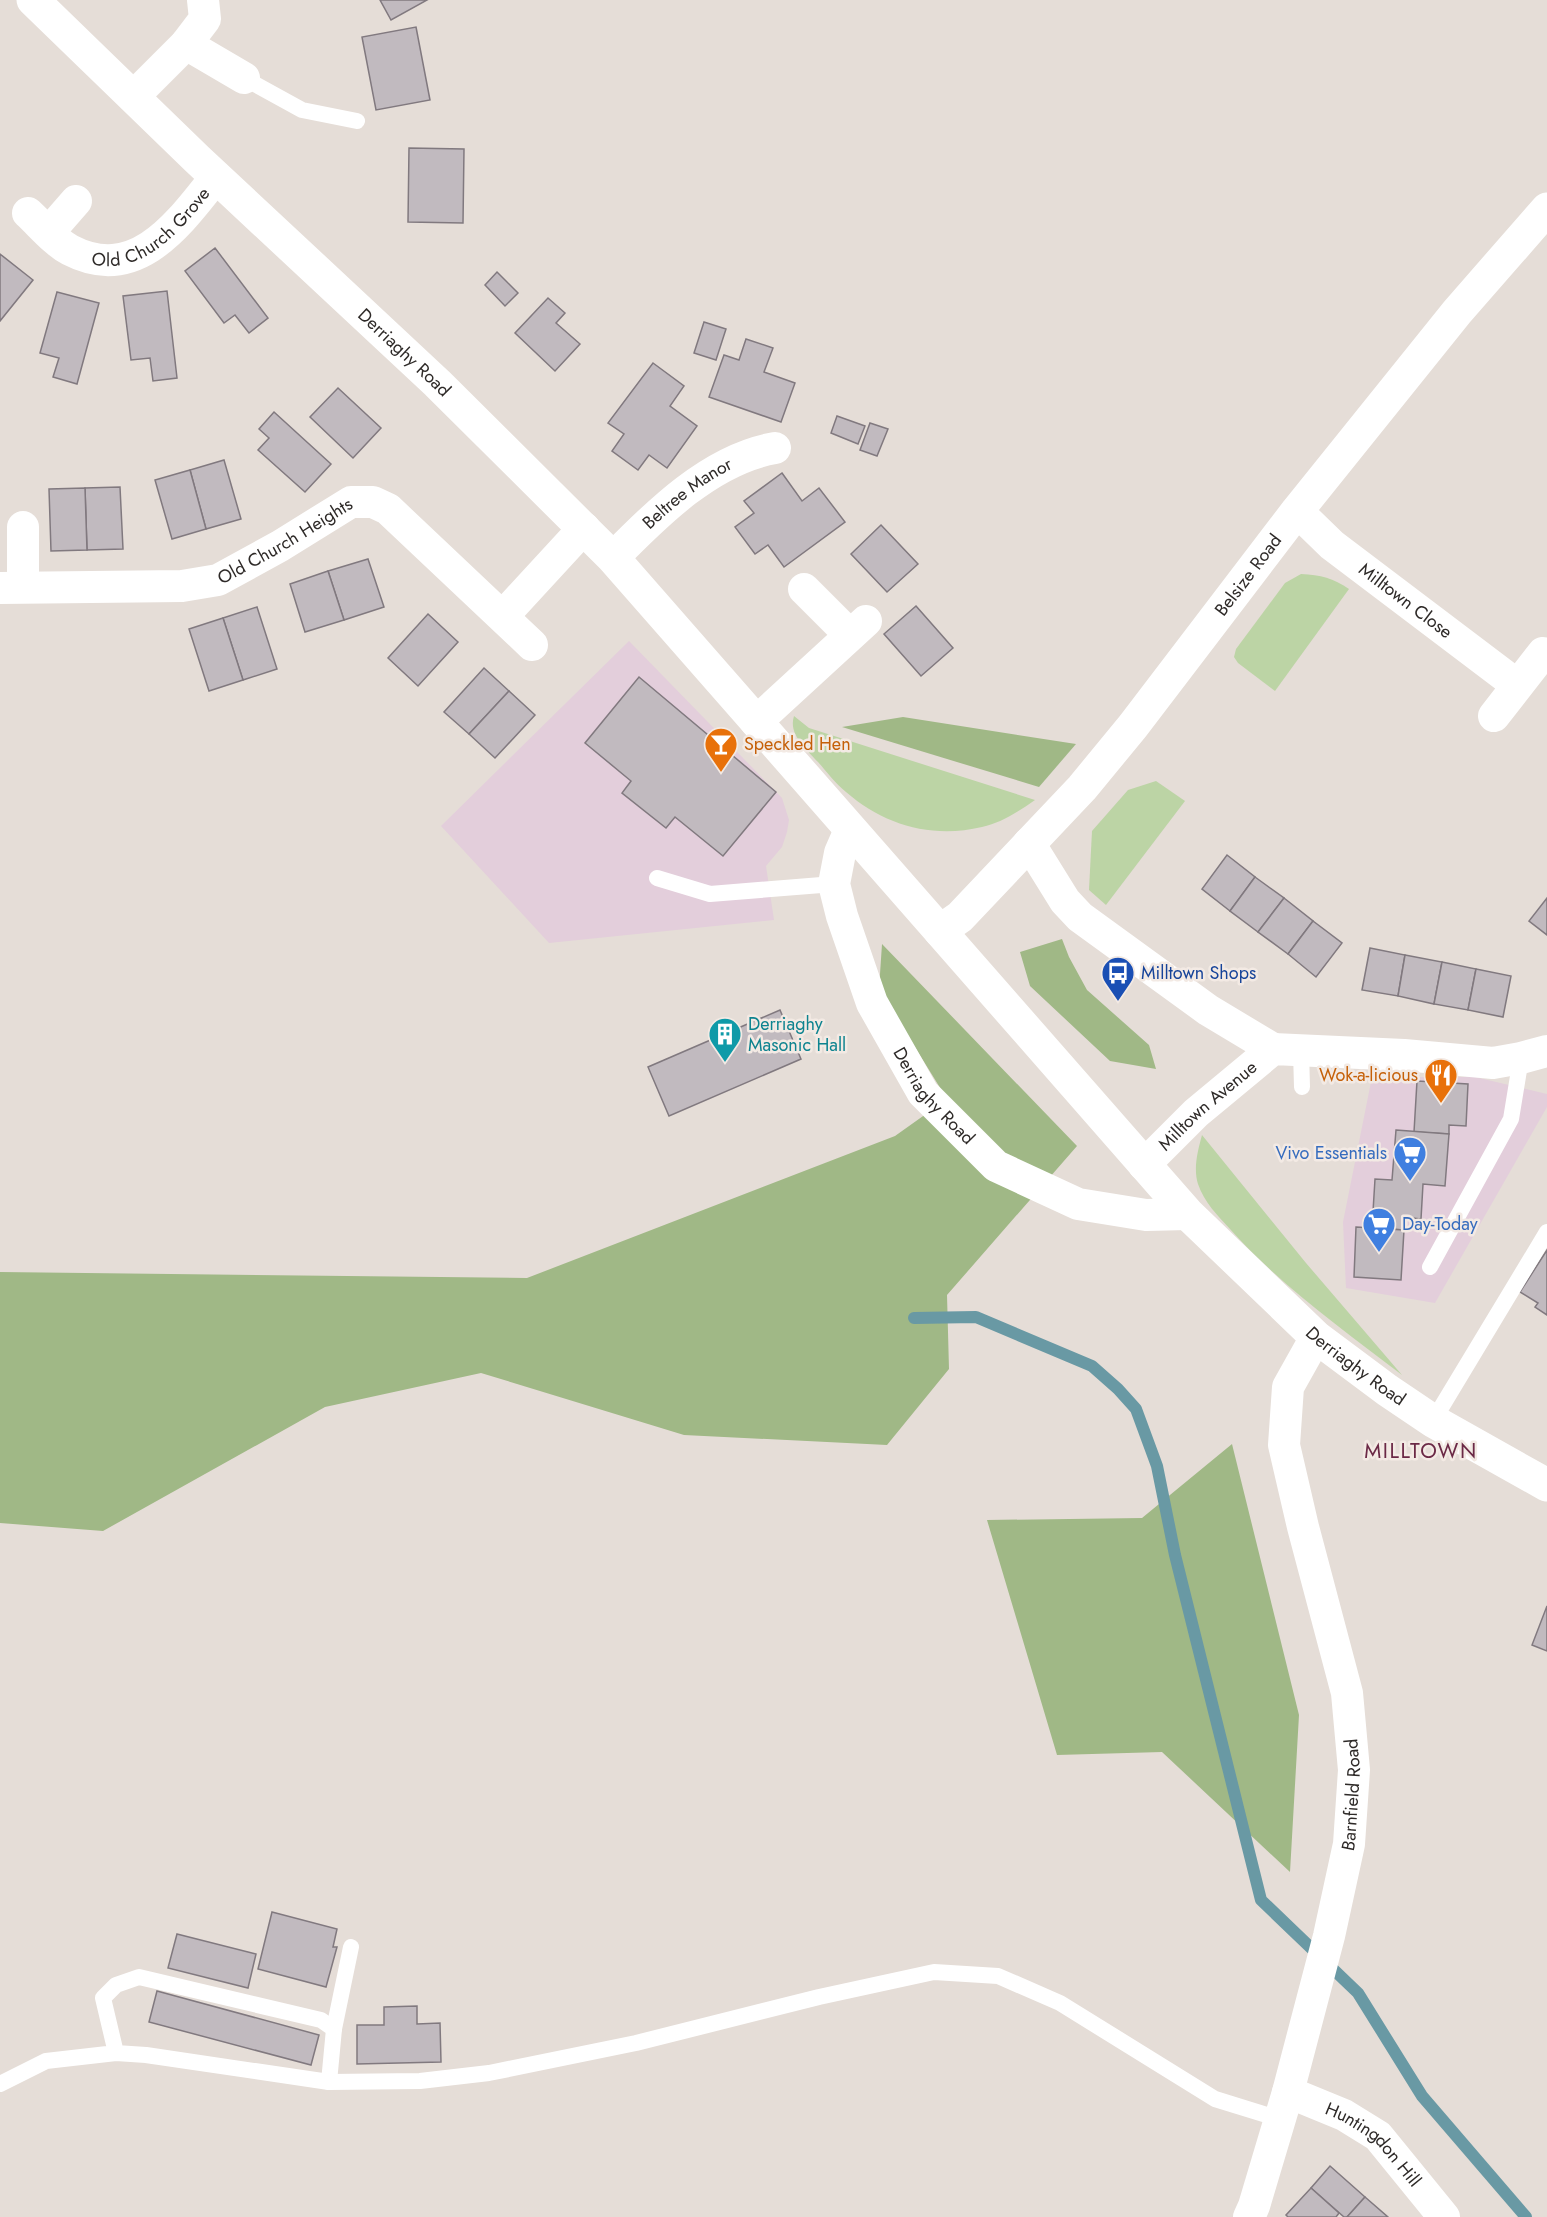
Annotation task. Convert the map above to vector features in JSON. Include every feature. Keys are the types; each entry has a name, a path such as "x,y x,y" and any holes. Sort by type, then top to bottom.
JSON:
{"street":[{"name":"Derriaghy Road","path":"33,0 216,177 437,383 614,558 1188,1214 1316,1337 1387,1390 1433,1420 1547,1485"},
{"path":"133,97 186,44 205,19 203,0"},
{"path":"186,44 244,78"},
{"name":"Old Church Grove","path":"76,201 39,223 69,250 94,259 120,260 145,252 166,235 184,217 216,177"},
{"name":"Belsize Road","path":"940,931 960,917 1082,788 1133,726 1297,511 1457,312 1547,209"},
{"name":"Beltree Manor","path":"614,558 653,517 703,478 758,451 775,448"},
{"name":"Old Church Heights","path":"23,527 11,588 182,586 218,579 280,546 351,502 373,501 388,509 532,645"},
{"name":"Milltown Close","path":"1297,511 1332,545 1517,685"},
{"path":"503,616 584,528"},
{"path":"756,722 858,628 804,589"},
{"path":"1494,716 1543,653"},
{"name":"Derriaghy Road","path":"850,830 840,853 834,884 842,916 872,1003 923,1093 996,1166 1078,1204 1146,1215 1188,1214"},
{"name":"Milltown Avenue","path":"1029,843 1065,901 1080,917 1208,1010 1287,1050 1404,1055 1493,1063 1534,1055"},
{"name":"Milltown Avenue","path":"1144,1165 1196,1113 1287,1050"},
{"name":"Barnfield Road","path":"1249,2217 1284,2105 1329,1936 1348,1844 1354,1770 1347,1693 1284,1445 1288,1388 1316,1337"},
{"name":"Huntingdon Hill","path":"1284,2105 1344,2115 1378,2136 1444,2217"}],"lane":[{"path":"244,78 302,110 357,121"},
{"path":"657,878 710,894 834,884"},
{"path":"1287,1050 1302,1087"},
{"path":"1430,1267 1511,1119 1534,1055"},
{"path":"1433,1420 1547,1232"},
{"path":"329,2082 334,2028 351,1947"},
{"path":"0,2084 46,2061 116,2053 146,2055 329,2082 420,2081 489,2073 636,2043 819,1997 934,1972 998,1976 1060,2003 1215,2099 1284,2105"},
{"path":"116,2053 107,2024 103,1998 116,1985 139,1977 321,2020 334,2028"}],"shaded area":[{"path":"629,641 782,798 789,820 787,832 782,847 766,866 774,920 549,943 441,826"},
{"path":"1372,1077 1475,1077 1547,1094 1547,1107 1435,1303 1346,1288 1343,1222"}],"green space":[{"path":"1301,574 1326,578 1349,589 1275,691 1238,663 1234,657 1236,649 1285,583"},
{"path":"794,716 809,728 1035,800 996,823 963,830 927,830 893,821 861,803 835,781 799,741 794,729"},
{"path":"903,717 1076,744 1039,787 842,727"},
{"path":"1156,781 1185,801 1106,905 1089,890 1092,831 1128,790"},
{"path":"1062,939 1087,990 1149,1045 1156,1069 1110,1061 1030,986 1020,952"},
{"path":"882,944 1077,1146 947,1295 949,1369 887,1445 684,1435 481,1373 325,1407 103,1531 0,1523 0,1272 527,1278 895,1136 947,1099 879,989"},
{"path":"1202,1135 1306,1263 1402,1375 1291,1288 1216,1214 1198,1184 1197,1159"},
{"path":"1232,1444 1299,1715 1290,1872 1162,1752 1057,1755 987,1520 1142,1518"}],"building":[{"path":"380,0 427,0 391,20"},
{"path":"416,27 430,100 376,110 362,37"},
{"path":"409,148 464,149 463,223 408,222"},
{"path":"215,248 268,318 249,333 235,315 224,323 185,271"},
{"path":"0,254 33,280 0,321"},
{"path":"497,272 518,293 505,306 485,285"},
{"path":"167,291 177,378 153,381 150,358 131,360 123,296"},
{"path":"57,292 99,303 77,384 53,377 59,358 40,353"},
{"path":"548,298 565,313 556,323 580,344 555,371 515,333"},
{"path":"704,322 726,329 716,360 694,353"},
{"path":"746,339 773,348 764,372 795,383 781,422 709,397 724,355 739,360"},
{"path":"653,363 684,386 670,406 697,426 667,468 649,455 638,470 612,451 624,434 608,423"},
{"path":"338,388 381,428 353,458 310,417"},
{"path":"274,412 331,464 305,492 258,450 269,438 259,429"},
{"path":"837,416 865,426 858,444 831,433"},
{"path":"870,423 888,429 877,456 860,450"},
{"path":"224,460 241,519 206,529 190,470"},
{"path":"190,470 206,529 172,539 155,480"},
{"path":"782,473 802,501 819,488 845,522 784,567 768,545 755,554 735,527 754,513 744,501"},
{"path":"120,487 123,549 87,550 85,488"},
{"path":"85,488 87,550 51,551 49,489"},
{"path":"881,525 918,564 887,592 851,554"},
{"path":"368,559 384,607 344,620 328,571"},
{"path":"328,571 344,620 305,632 290,584"},
{"path":"916,606 953,648 921,676 884,634"},
{"path":"257,607 277,669 243,680 223,618"},
{"path":"428,614 458,642 418,686 388,658"},
{"path":"223,618 243,680 209,691 189,629"},
{"path":"484,668 509,691 469,734 444,712"},
{"path":"639,677 776,792 723,856 675,817 666,828 622,793 631,781 585,743"},
{"path":"509,691 535,715 495,758 469,734"},
{"path":"1227,855 1255,877 1230,911 1202,889"},
{"path":"1255,877 1284,898 1258,932 1230,911"},
{"path":"1284,898 1313,921 1288,954 1258,932"},
{"path":"1547,898 1547,935 1529,921"},
{"path":"1313,921 1342,943 1316,977 1288,954"},
{"path":"1370,948 1405,955 1398,996 1362,990"},
{"path":"1405,955 1442,962 1434,1004 1398,996"},
{"path":"1442,962 1476,969 1468,1010 1434,1004"},
{"path":"1476,969 1511,976 1503,1017 1468,1010"},
{"name":"Derriaghy Masonic Hall","path":"780,1010 801,1059 669,1116 648,1067"},
{"name":"Wok-a-licious","path":"1417,1081 1468,1084 1466,1126 1449,1125 1449,1134 1414,1132"},
{"name":"Vivo Essentials","path":"1396,1130 1449,1134 1445,1186 1423,1184 1421,1219 1404,1217 1404,1230 1372,1228 1375,1179 1392,1180"},
{"name":"Day-Today","path":"1356,1227 1404,1230 1401,1280 1354,1277"},
{"path":"1547,1250 1547,1315 1535,1307 1538,1303 1520,1292"},
{"path":"1547,1606 1547,1651 1532,1645"},
{"path":"272,1912 337,1929 333,1947 337,1947 326,1987 258,1969"},
{"path":"177,1934 256,1954 248,1988 168,1968"},
{"path":"157,1991 319,2035 311,2065 149,2022"},
{"path":"417,2006 417,2024 440,2023 441,2062 357,2064 357,2025 384,2025 384,2007"},
{"path":"1330,2166 1365,2197 1347,2217 1344,2217 1311,2188"},
{"path":"1311,2188 1339,2213 1336,2217 1288,2217 1286,2215"},
{"path":"1365,2197 1388,2217 1347,2217"}],"waterway":[{"path":"914,1318 976,1317 1092,1366 1136,1409 1157,1466 1175,1555 1261,1900 1358,1993 1422,2096 1526,2217"}],"place":[{"name":"Speckled Hen","path":"721,773"},
{"name":"Milltown Shops","path":"1118,1002"},
{"name":"Derriaghy Masonic Hall","path":"725,1063"},
{"name":"Wok-a-licious","path":"1441,1104"},
{"name":"Vivo Essentials","path":"1410,1182"},
{"name":"Day-Today","path":"1379,1253"}],"district":[{"name":"MILLTOWN","path":"1421,1451"}]}
